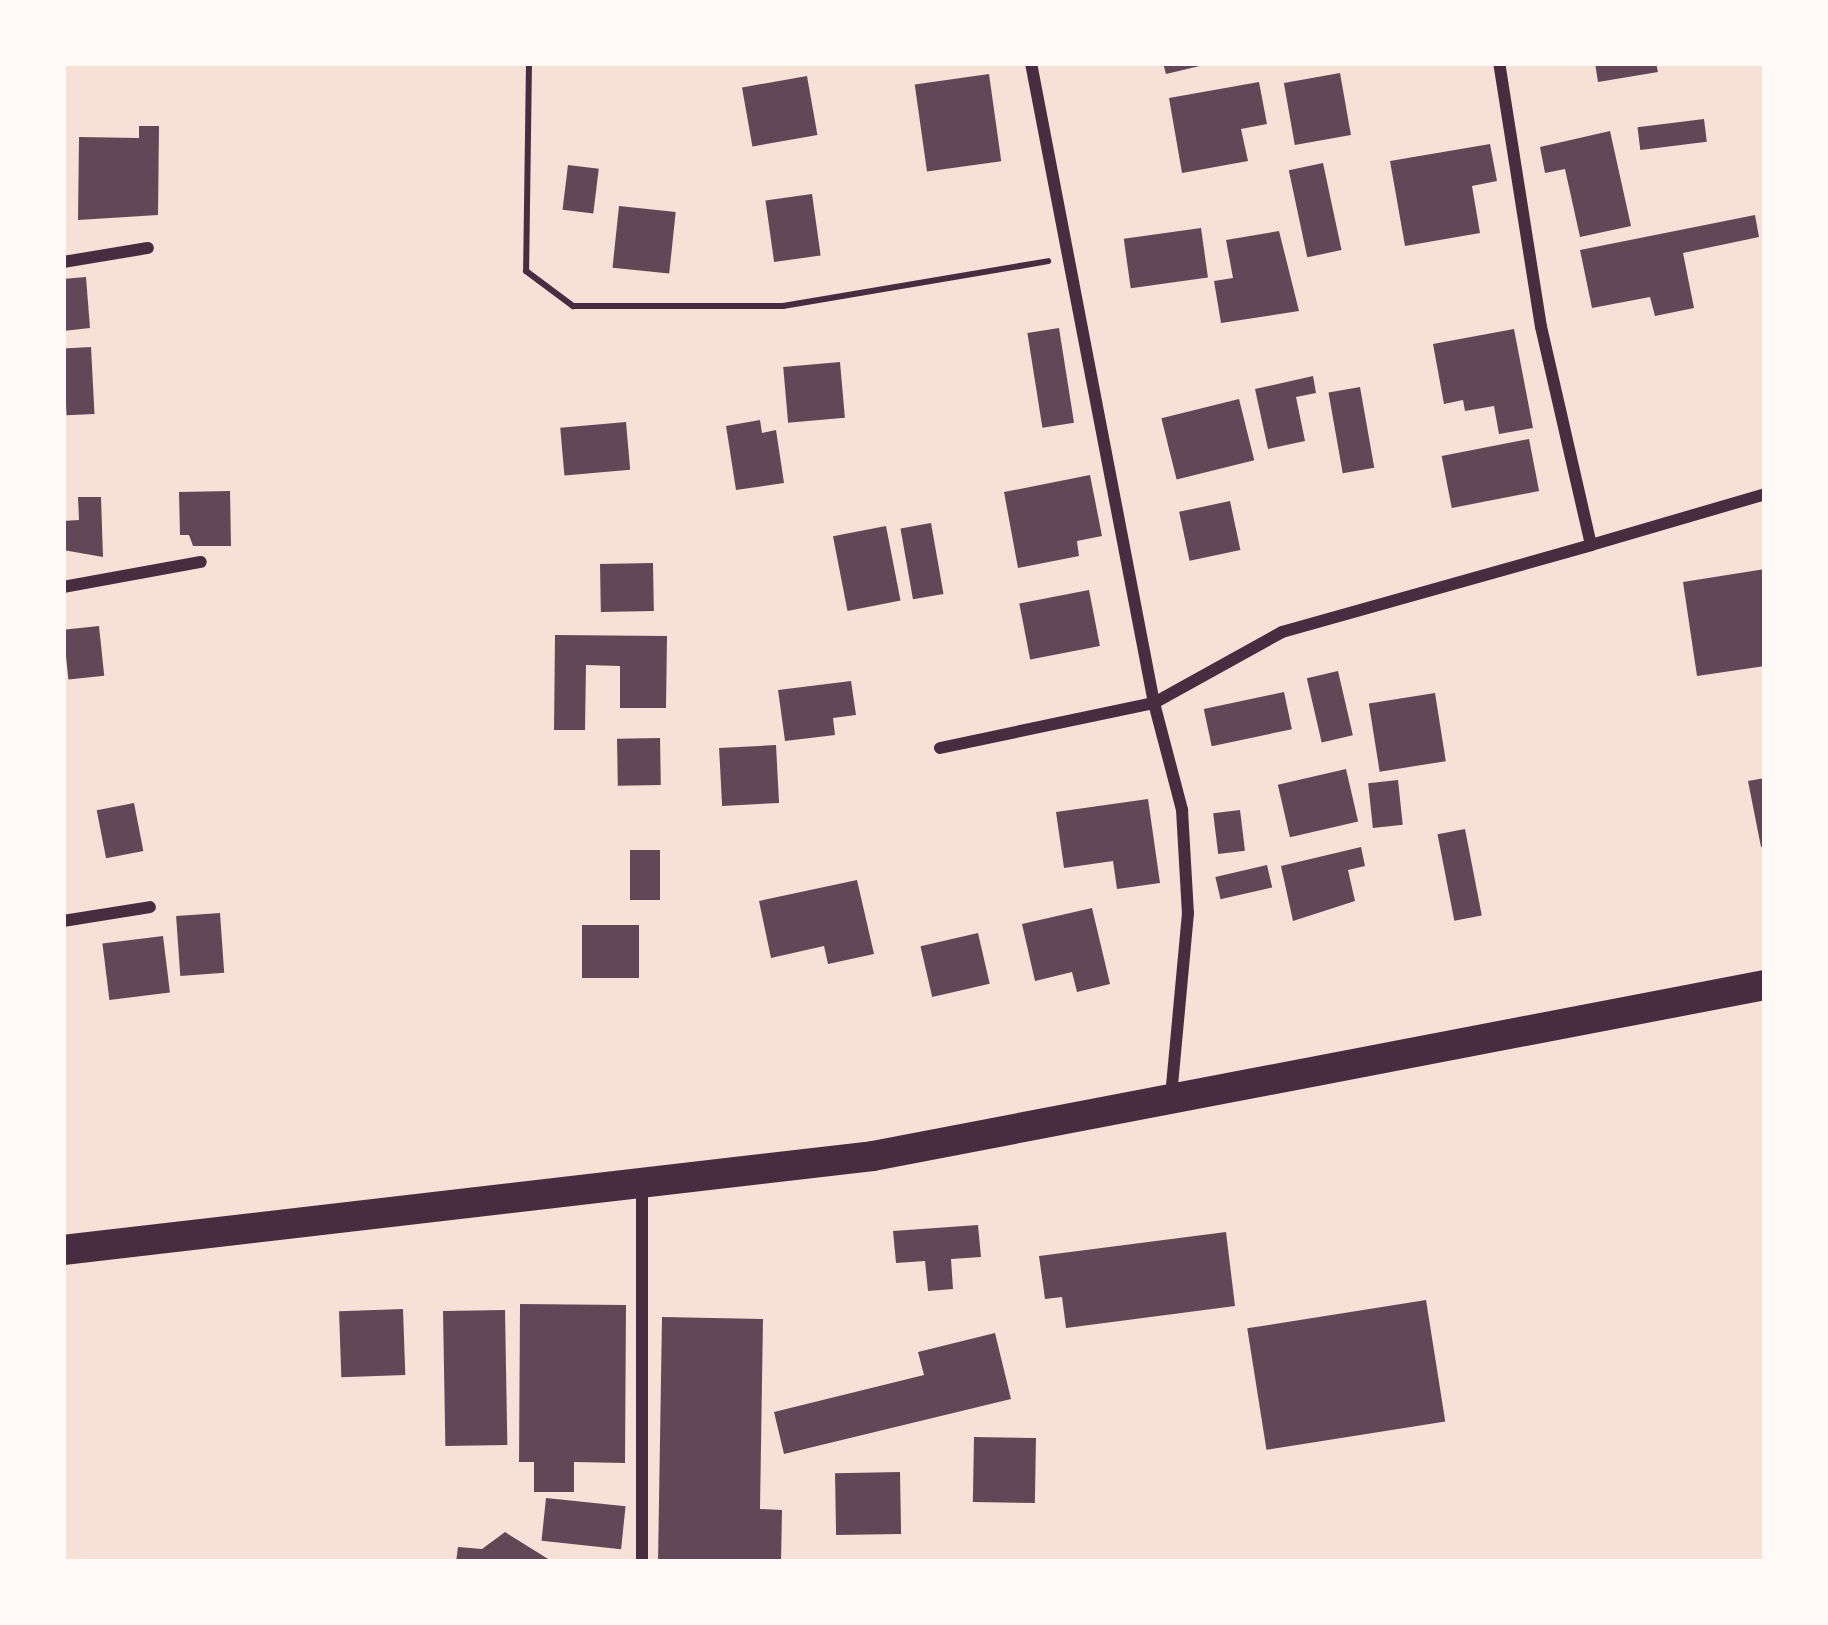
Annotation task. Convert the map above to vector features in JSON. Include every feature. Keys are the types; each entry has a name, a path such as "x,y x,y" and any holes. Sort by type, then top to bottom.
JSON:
{"main road":[{"path":"63,1250 873,1156 1765,985"}],"street":[{"path":"1031,63 1154,703 1182,810 1188,914 1170,1099"},
{"path":"1499,63 1541,327 1592,544"},
{"path":"63,262 148,248"},
{"path":"940,748 1154,703 1282,632 1765,494"},
{"path":"63,587 201,562"},
{"path":"63,921 150,907"},
{"path":"642,1182 642,1562"}],"path":[{"path":"529,63 526,271 573,306 783,306 1069,257"}],"building":[{"path":"1163,63 1203,63 1204,65 1166,74"},
{"path":"1595,63 1656,63 1658,72 1598,82"},
{"path":"1340,73 1351,135 1295,145 1284,83"},
{"path":"989,74 1001,161 927,172 915,84"},
{"path":"807,76 817,135 752,147 742,87"},
{"path":"1259,82 1267,124 1241,129 1248,161 1182,173 1169,98"},
{"path":"1704,119 1707,142 1640,150 1637,127"},
{"path":"139,126 159,126 158,215 78,220 79,137 139,138"},
{"path":"1610,131 1631,226 1580,237 1565,169 1545,173 1540,147"},
{"path":"1490,144 1497,181 1472,186 1480,233 1405,246 1390,161"},
{"path":"1323,163 1342,250 1307,257 1289,170"},
{"path":"568,165 599,169 593,213 563,210"},
{"path":"812,194 821,255 774,262 765,201"},
{"path":"619,206 676,212 669,274 613,268"},
{"path":"1755,215 1759,237 1683,253 1694,308 1655,316 1650,297 1592,308 1580,250"},
{"path":"1201,228 1208,278 1131,288 1124,239"},
{"path":"1279,231 1299,311 1221,323 1214,281 1233,278 1226,240"},
{"path":"86,277 90,328 63,331 63,279"},
{"path":"1059,328 1074,423 1042,428 1027,333"},
{"path":"1514,329 1533,428 1499,434 1494,406 1465,411 1463,400 1444,404 1433,344"},
{"path":"91,347 95,414 67,415 63,348"},
{"path":"840,362 845,418 788,423 783,367"},
{"path":"1313,376 1316,393 1296,397 1305,441 1268,449 1255,389"},
{"path":"1360,387 1374,468 1343,473 1328,393"},
{"path":"1239,399 1254,460 1177,479 1161,418"},
{"path":"760,420 762,433 776,430 784,483 736,490 726,426"},
{"path":"626,422 630,470 564,476 560,428"},
{"path":"1529,439 1539,491 1452,508 1442,456"},
{"path":"1090,475 1102,536 1077,541 1079,556 1018,568 1004,492"},
{"path":"230,491 231,546 193,546 189,535 180,535 179,492"},
{"path":"78,497 101,497 103,557 63,550 63,521 79,520"},
{"path":"1230,501 1240,550 1190,561 1179,512"},
{"path":"931,523 944,594 913,599 900,528"},
{"path":"886,526 901,601 847,611 833,536"},
{"path":"653,563 654,611 601,612 600,564"},
{"path":"1765,569 1765,666 1697,676 1683,582"},
{"path":"1089,590 1100,646 1030,660 1019,604"},
{"path":"99,626 104,676 68,679 63,630"},
{"path":"555,635 667,636 666,708 620,708 620,666 586,665 585,730 554,730"},
{"path":"1338,671 1353,735 1322,743 1307,678"},
{"path":"851,681 856,715 833,718 835,735 785,741 778,690"},
{"path":"1284,692 1292,729 1212,746 1204,709"},
{"path":"1435,693 1446,761 1380,772 1369,703"},
{"path":"660,738 661,785 618,786 617,739"},
{"path":"776,745 779,803 722,806 719,748"},
{"path":"1346,769 1358,822 1290,837 1278,785"},
{"path":"1765,778 1765,846 1761,847 1748,781"},
{"path":"1398,780 1403,825 1373,828 1368,783"},
{"path":"1148,799 1160,883 1117,889 1113,861 1064,868 1056,812"},
{"path":"134,803 143,851 106,858 97,810"},
{"path":"1240,810 1245,851 1218,854 1213,813"},
{"path":"1465,829 1482,915 1454,921 1438,834"},
{"path":"1361,847 1365,866 1348,870 1355,901 1293,921 1281,866"},
{"path":"630,850 660,850 660,900 630,900"},
{"path":"1267,865 1272,887 1221,899 1215,877"},
{"path":"857,880 874,954 828,964 824,946 771,958 759,901"},
{"path":"1092,908 1110,984 1077,992 1072,972 1035,981 1022,924"},
{"path":"220,913 224,973 180,976 176,916"},
{"path":"582,925 639,925 639,978 582,978"},
{"path":"978,933 990,984 932,997 921,946"},
{"path":"163,936 170,993 109,1000 102,943"},
{"path":"978,1225 981,1257 951,1259 953,1289 928,1291 925,1261 896,1263 893,1231"},
{"path":"1226,1232 1235,1306 1066,1328 1062,1297 1045,1299 1039,1256"},
{"path":"1426,1300 1445,1421 1266,1450 1247,1328"},
{"path":"520,1304 626,1305 625,1463 574,1462 574,1492 534,1492 534,1462 519,1462"},
{"path":"403,1309 405,1375 341,1377 339,1311"},
{"path":"505,1310 507,1445 445,1446 443,1311"},
{"path":"662,1317 763,1319 760,1509 782,1510 781,1562 658,1562"},
{"path":"995,1333 1011,1399 784,1454 774,1412 924,1375 918,1352"},
{"path":"974,1437 1036,1438 1035,1503 973,1502"},
{"path":"900,1472 901,1534 836,1535 835,1473"},
{"path":"546,1498 626,1506 621,1549 542,1541"},
{"path":"505,1532 553,1562 456,1562 458,1547 482,1549"}]}
